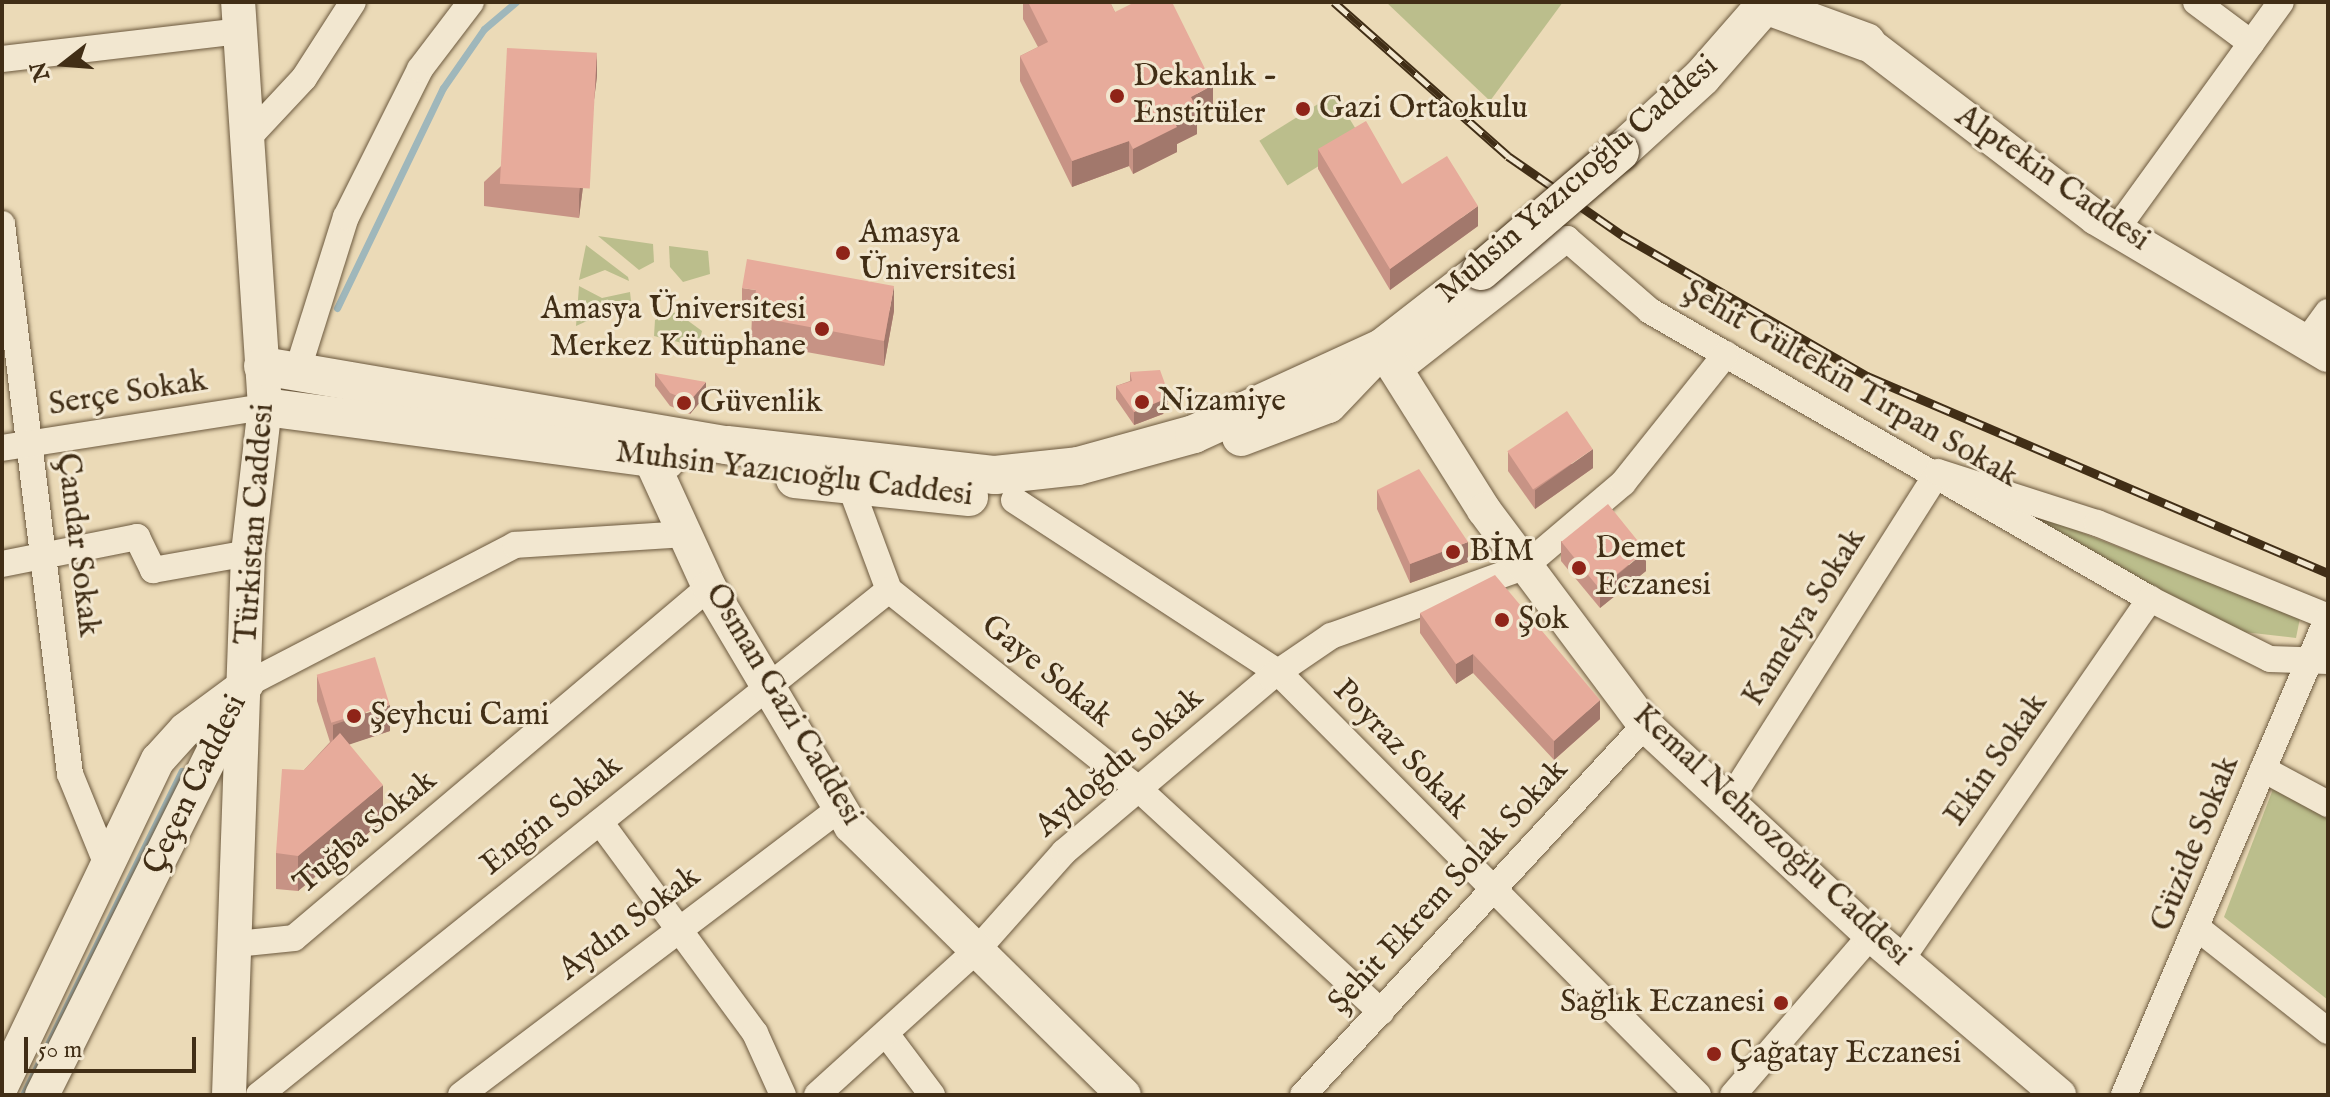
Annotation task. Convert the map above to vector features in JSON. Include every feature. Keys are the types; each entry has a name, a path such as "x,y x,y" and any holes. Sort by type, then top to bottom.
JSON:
{"main road":[{"path":"1836,2 1866,42"},
{"name":"Muhsin Yazıcıoğlu Caddesi","path":"265,407 851,488 1014,500 1153,469 1328,404 1390,360 1481,271 1702,77 1769,3"},
{"path":"1769,3 1866,42"},
{"name":"Muhsin Yazıcıoğlu Caddesi","path":"280,369 727,445 995,475 1078,466 1194,434 1390,360"}],"street":[{"path":"248,138 304,78 353,2"},
{"path":"280,369 346,217 420,69 471,2"},
{"path":"2196,2 2251,43"},
{"path":"2116,230 2281,2"},
{"path":"2,59 239,17"},
{"name":"Türkistan Caddesi","path":"229,1095 247,684 248,553 265,407 280,369 248,138 239,17"},
{"name":"Alptekin Caddesi","path":"1866,42 2116,230 2317,348"},
{"name":"Çandar Sokak","path":"2,224 70,774 108,867"},
{"name":"Şehit Gültekin Tırpan Sokak","path":"1390,360 1567,239 1650,311 1938,472 2150,599 2270,659 2317,660"},
{"path":"2317,348 2328,312"},
{"path":"1524,567 1623,483 1726,354"},
{"name":"Kemal Nehrozoğlu Caddesi","path":"1390,360 1524,567 1645,725 1730,800 1871,935 2059,1095"},
{"name":"Serçe Sokak","path":"2,448 265,407"},
{"name":"Osman Gazi Caddesi","path":"650,458 709,587 840,808 977,950 1124,1095"},
{"path":"1938,472 2097,523 2328,617"},
{"name":"Kamelya Sokak","path":"1730,800 1938,472"},
{"path":"851,488 889,590"},
{"name":"Poyraz Sokak","path":"1014,500 1278,672 1490,893 1698,1095"},
{"path":"247,684 515,545 685,534"},
{"path":"2,564 137,537 153,570 248,553"},
{"name":"Aydoğdu Sokak","path":"817,1095 887,1035 977,950 1064,852 1142,792 1278,672 1331,636 1524,567"},
{"name":"Tuğba Sokak","path":"236,944 294,938 709,587"},
{"name":"Engin Sokak","path":"259,1095 889,590"},
{"name":"Gaye Sokak","path":"889,590 1142,792 1381,1012"},
{"name":"Ekin Sokak","path":"1901,960 2150,599"},
{"name":"Güzide Sokak","path":"2124,1095 2200,930 2263,769 2317,660 2328,617"},
{"name":"Çeçen Caddesi","path":"2,1085 158,760 185,730 247,684"},
{"name":"Çeçen Caddesi","path":"42,1095 247,684"},
{"name":"Şehit Ekrem Solak Sokak","path":"1303,1095 1645,725"},
{"path":"2263,769 2328,804"},
{"name":"Aydın Sokak","path":"461,1095 840,808"},
{"path":"600,822 676,931 755,1033 783,1095"},
{"path":"2200,930 2328,1031"},
{"path":"1733,1095 1871,935"},
{"path":"887,1035 932,1095"}],"green space":[{"path":"1386,2 1563,2 1490,101"},
{"path":"1334,94 1362,139 1287,186 1259,141"},
{"path":"598,236 653,244 654,262 639,270"},
{"path":"586,245 628,277 629,281 605,270 579,280"},
{"path":"669,246 708,251 710,274 683,282 670,267"},
{"path":"579,286 602,298 630,292 631,301 576,326"},
{"path":"676,312 702,331 698,347 654,336 655,320"},
{"path":"1980,493 2300,618 2296,638 2226,630"},
{"path":"2273,789 2328,819 2328,1000 2224,917"}],"building":[{"name":"Dekanlık - Enstitüler","path":"1028,2 1110,2 1115,12 1135,2 1172,2 1213,85 1191,97 1197,109 1174,121 1177,127 1133,149 1129,141 1072,161 1020,56 1048,42"},
{"path":"507,48 597,53 590,189 500,184"},
{"path":"1366,121 1402,184 1447,156 1478,206 1390,269 1318,149"},
{"path":"747,259 894,286 884,341 751,316 756,290 742,288"},
{"path":"1160,370 1168,392 1163,400 1134,412 1116,386 1132,381 1130,372"},
{"path":"655,373 706,382 690,401 670,393"},
{"path":"1567,411 1593,449 1533,489 1507,451"},
{"path":"1419,469 1468,542 1410,564 1377,490"},
{"path":"1608,504 1646,551 1599,588 1561,542"},
{"path":"1495,575 1600,700 1554,741 1473,654 1456,664 1420,613"},
{"path":"375,657 390,705 331,723 317,675"},
{"path":"340,733 383,785 298,856 276,853 282,769 304,770"}],"waterway":[{"path":"337,308 443,88 484,29 516,2"},
{"path":"23,1095 182,771"}],"railway":[{"path":"1334,2 1508,156 1622,235 1867,376 2328,573"}],"place":[{"name":"Dekanlık - Enstitüler","path":"1117,96"},
{"name":"Gazi Ortaokulu","path":"1303,109"},
{"name":"Amasya Üniversitesi","path":"843,253"},
{"name":"Amasya Üniversitesi Merkez Kütüphane","path":"822,329"},
{"name":"Nizamiye","path":"1142,402"},
{"name":"Güvenlik","path":"684,403"},
{"name":"BİM","path":"1453,552"},
{"name":"Demet Eczanesi","path":"1579,568"},
{"name":"Şok","path":"1502,620"},
{"name":"Şeyhcui Cami","path":"354,716"},
{"name":"Sağlık Eczanesi","path":"1781,1003"},
{"name":"Çağatay Eczanesi","path":"1714,1054"}]}
